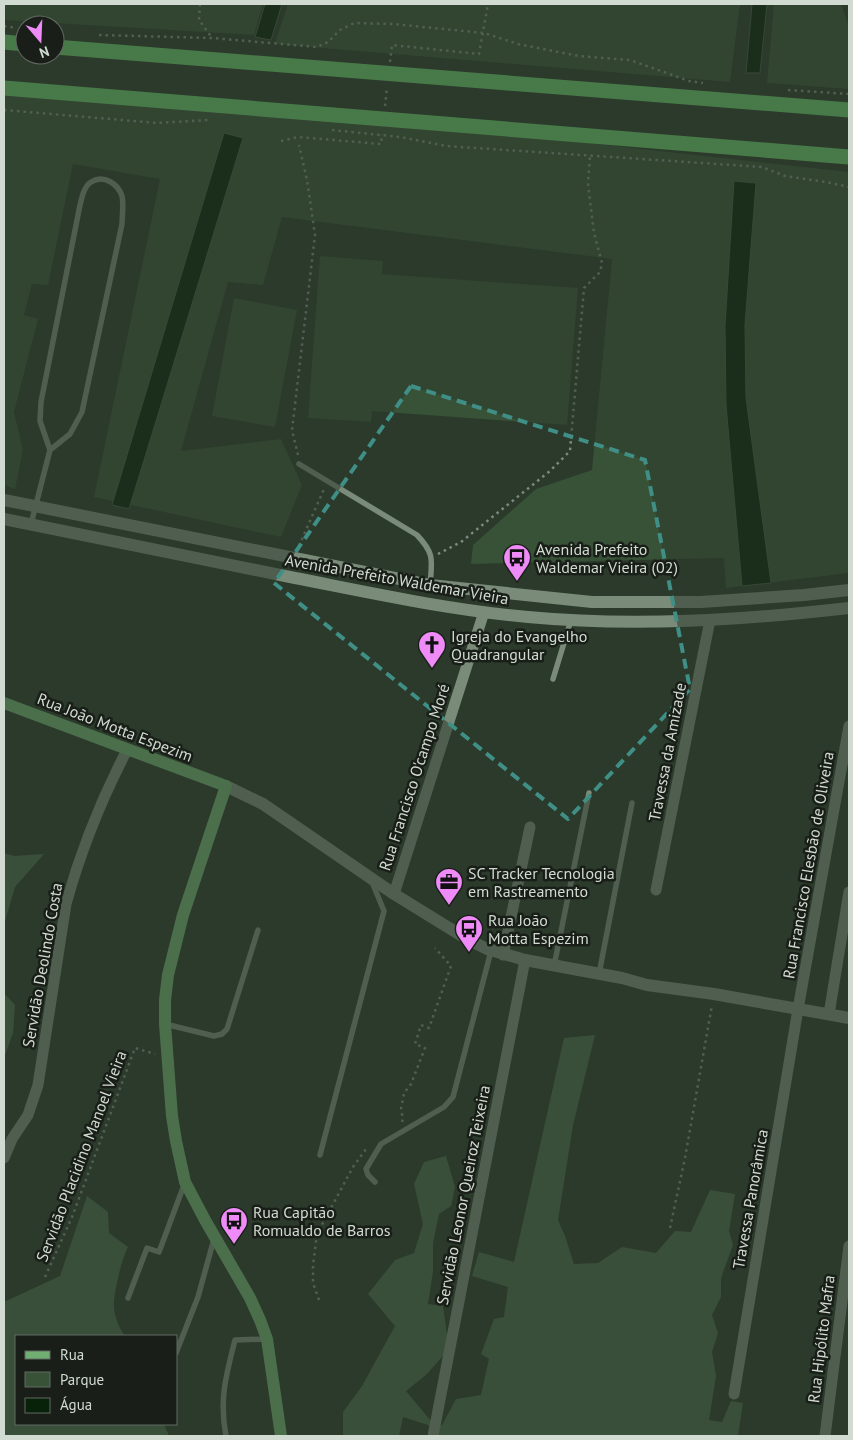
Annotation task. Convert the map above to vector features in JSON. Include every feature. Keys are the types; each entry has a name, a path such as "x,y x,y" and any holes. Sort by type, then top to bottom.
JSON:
{"highway":[{"path":"65,48 849,110"},
{"path":"4,88 848,157"}],"main road":[{"name":"Avenida Prefeito Waldemar Vieira","path":"4,500 430,585 592,602 702,602 849,590"},
{"path":"48,528 51,510"},
{"name":"Avenida Prefeito Waldemar Vieira","path":"4,519 388,597 484,612 566,620 673,621 760,617 849,608"},
{"path":"563,599 566,620"},
{"name":"Rua João Motta Espezim","path":"4,703 226,786 263,804 394,894 467,939 497,953 647,985 714,994 849,1018"},
{"path":"226,786 173,949 166,992 165,1024 176,1141 185,1182 250,1298 260,1320 267,1339 281,1436"}],"street":[{"name":"Rua Francisco O'campo Moré","path":"394,894 484,612"},
{"name":"Travessa da Amizade","path":"656,890 710,620"},
{"name":"Rua Francisco Elesbão de Oliveira","path":"798,1009 849,726"},
{"name":"Servidão Deolindo Costa","path":"4,1158 12,1139 28,1115 38,1085 66,904 72,883 96,814 127,750"},
{"path":"497,953 530,827"},
{"path":"829,1014 849,892"},
{"name":"Servidão Leonor Queiroz Teixeira","path":"433,1436 525,960"},
{"name":"Travessa Panorâmica","path":"734,1394 798,1009"},
{"name":"Rua Hipólito Mafra","path":"825,1436 849,1246"}],"lane":[{"path":"31,524 50,450 40,421 41,402 79,210 84,191 91,182 105,179 114,183 122,197 122,224 82,412 70,434 50,450"},
{"path":"299,464 416,535 426,544 432,556 430,585"},
{"path":"553,679 566,620"},
{"path":"554,966 589,793"},
{"path":"598,974 632,803"},
{"path":"320,1155 384,911 370,878"},
{"path":"165,1024 214,1036 222,1034 228,1029 258,930"},
{"path":"375,1182 368,1175 366,1169 381,1144 444,1107 453,1097 497,953"},
{"path":"128,1298 148,1248 159,1252 185,1182"},
{"path":"178,1348 198,1297 215,1238"},
{"path":"226,1436 222,1399 224,1381 235,1340 267,1339"}],"path":[{"path":"200,4 199,20 212,38"},
{"path":"390,64 392,45 479,54 488,4"},
{"path":"96,35 212,38 317,47 328,42 340,30 354,23 393,24 484,33 518,44 579,56 630,60 689,81 707,84"},
{"path":"384,114 388,84"},
{"path":"783,90 849,94"},
{"path":"4,110 157,123 217,120"},
{"path":"323,129 400,137 446,146 762,167 785,176 849,187"},
{"path":"281,141 298,137 381,144 382,134"},
{"path":"299,145 307,180 315,235 292,430 299,464"},
{"path":"432,556 461,542 550,471 570,452 584,288 600,272 602,263 594,233 588,184 590,155"},
{"path":"294,557 327,481"},
{"path":"425,1048 415,1044 421,1025 429,1028 451,966 435,948"},
{"path":"670,1228 685,1158 714,994"},
{"name":"Servidão Placidino Manoel Vieira","path":"45,1277 72,1217 135,1048 168,1059"}],"highlighted area":[{"path":"411,386 645,460 690,689 568,819 274,583"}],"green space":[{"path":"4,4 263,4 254,35 65,24 65,15 15,15 15,21 4,20"},
{"path":"288,4 740,4 730,82 275,44"},
{"path":"774,4 841,4 849,27 849,89 767,83"},
{"path":"4,93 488,132 849,172 849,573 726,588 724,558 471,564 473,545 536,489 592,470 612,259 282,217 263,285 228,282 181,451 281,439 302,485 281,537 94,497 160,179 73,164 48,285 32,284 24,315 38,319 14,412 23,450 15,489 4,485"},
{"path":"320,256 383,261 382,274 578,288 567,425 372,411 371,422 308,418"},
{"path":"234,298 297,310 275,427 212,416"}],"shaded area":[{"path":"4,853 14,856 44,854 15,887 4,925"},
{"path":"4,993 15,1005 13,1033 4,1058"},
{"path":"595,1035 573,1125 558,1220 574,1264 598,1263 622,1247 656,1253 675,1231 691,1232 710,1190 735,1194 729,1231 733,1245 721,1278 721,1297 712,1315 718,1333 712,1352 716,1376 709,1420 722,1422 731,1401 743,1403 738,1436 439,1436 431,1426 403,1417 399,1436 343,1436 343,1412 362,1386 395,1326 368,1294 395,1260 414,1253 423,1224 414,1184 424,1162 446,1156 455,1187 451,1206 439,1214 433,1243 433,1271 428,1304 443,1306 449,1349 427,1374 406,1391 436,1427 442,1425 456,1399 481,1395 489,1359 481,1354 494,1319 504,1317 508,1287 472,1276 479,1252 514,1262 564,1038"},
{"path":"87,1196 108,1212 109,1233 128,1247 115,1291 114,1304 117,1321 124,1335 15,1335 15,1425 164,1425 169,1436 4,1436 4,1302 60,1276"}],"water":[{"path":"265,4 282,4 271,40 255,37"},
{"path":"752,4 767,4 760,73 746,73"},
{"path":"224,133 243,138 129,509 112,505"},
{"path":"734,181 756,183 745,325 746,398 771,583 742,586 726,405 725,326"}],"place":[{"name":"Avenida Prefeito Waldemar Vieira (02)","path":"517,582"},
{"name":"Igreja do Evangelho Quadrangular","path":"432,669"},
{"name":"SC Tracker Tecnologia em Rastreamento","path":"449,906"},
{"name":"Rua João Motta Espezim","path":"469,953"},
{"name":"Rua Capitão Romualdo de Barros","path":"234,1245"}]}
